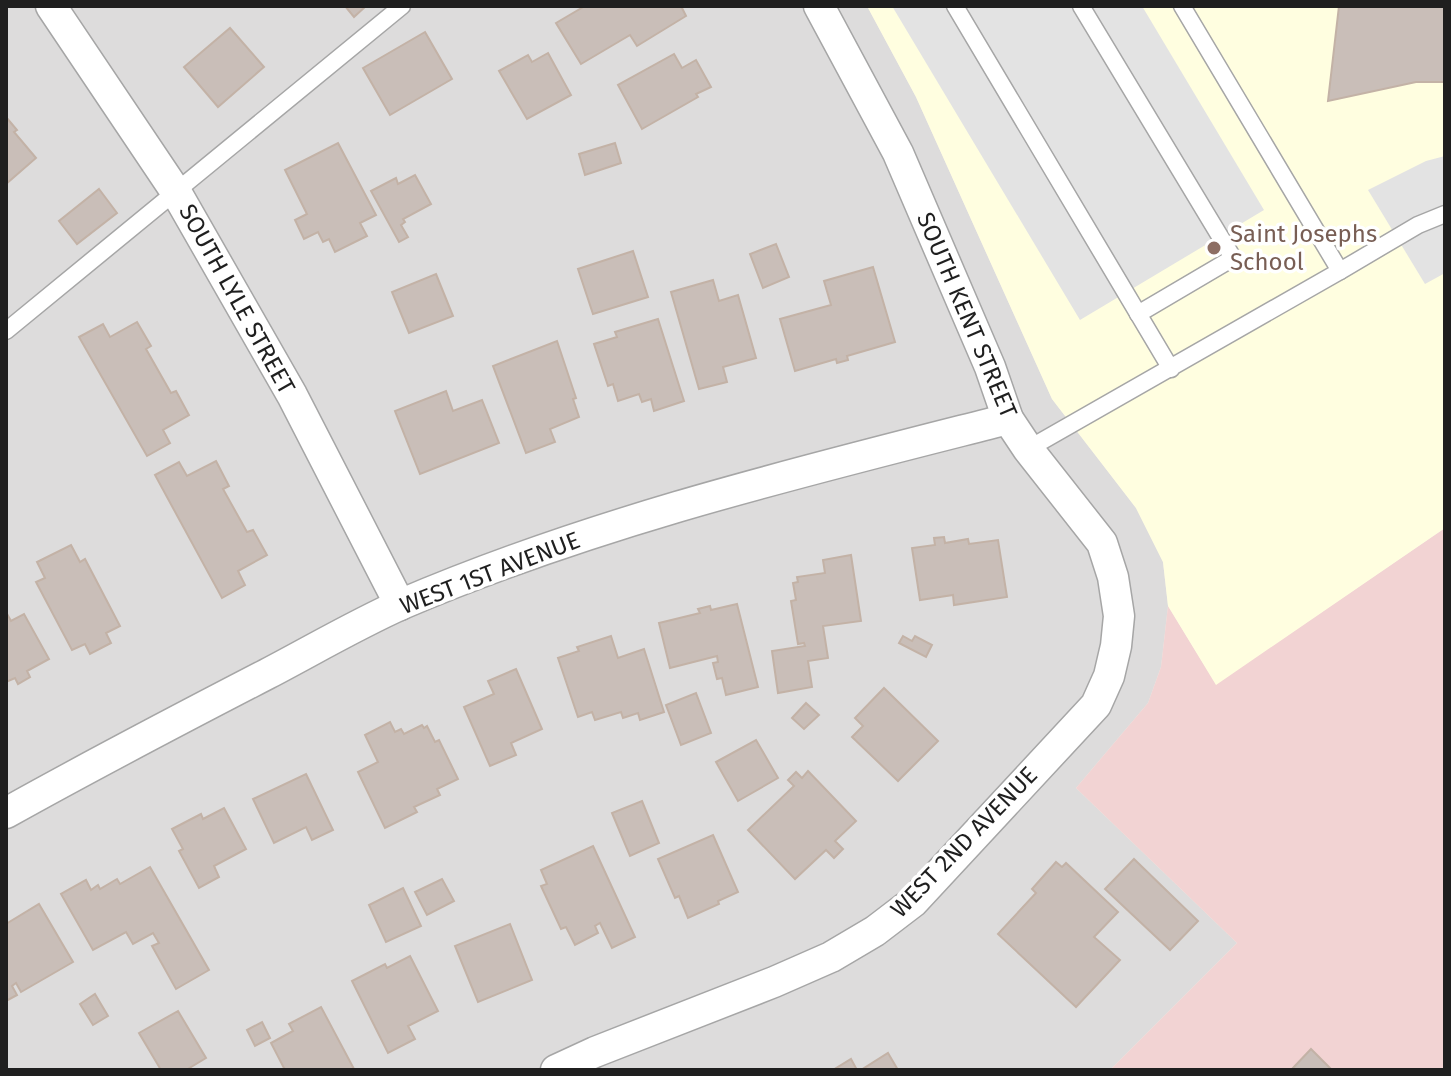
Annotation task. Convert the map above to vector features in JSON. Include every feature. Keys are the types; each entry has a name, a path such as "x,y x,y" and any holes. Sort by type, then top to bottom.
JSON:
{"street":[{"name":"SOUTH LYLE STREET","path":"51,6 176,192 292,395 400,605"},
{"name":"SOUTH KENT STREET","path":"819,6 898,153 990,367 1008,419 1102,543 1113,577 1119,616"},
{"name":"WEST 1ST AVENUE","path":"6,813 87,767 400,605 509,562 779,478 1008,419"},
{"name":"WEST 2ND AVENUE","path":"556,1070 831,957 875,931 913,902 1096,705 1109,676 1119,616"}],"lane":[{"path":"6,331 402,6"},
{"path":"955,6 1171,369"},
{"path":"1081,6 1233,258 1138,314"},
{"path":"1182,6 1340,271"},
{"path":"1028,449 1418,225 1445,214"}],"shaded area":[{"path":"6,6 867,6 916,97 1052,399 1136,508 1163,562 1168,606 1161,667 1148,703 1076,788 1237,943 1110,1070 6,1070"},
{"name":"Saint Josephs School","path":"867,6 1445,6 1445,528 1216,685 1168,606 1163,562 1136,508 1052,399 916,97"},
{"path":"892,6 1142,6 1264,210 1080,320"},
{"path":"1445,156 1445,273 1425,284 1368,190 1426,161"},
{"path":"1445,528 1445,1070 1110,1070 1237,943 1076,788 1148,703 1161,667 1168,606 1216,684"}],"building":[{"path":"345,6 366,6 354,17"},
{"path":"585,6 681,6 686,16 637,46 630,35 581,64 556,23"},
{"path":"1339,6 1445,6 1445,82 1416,82 1328,101"},
{"path":"230,28 264,67 218,107 184,67"},
{"path":"425,32 452,79 390,115 363,68"},
{"path":"548,53 571,95 527,119 499,71 528,55 532,62"},
{"path":"674,54 682,68 696,60 711,87 642,129 618,85"},
{"path":"6,117 17,130 14,132 36,158 6,184"},
{"path":"338,143 376,215 360,223 367,236 335,252 329,239 323,242 318,232 304,239 295,220 307,214 285,170"},
{"path":"615,143 621,163 585,175 579,154"},
{"path":"415,175 431,204 403,219 405,222 401,225 408,237 399,242 371,191 396,178 398,184"},
{"path":"99,189 117,213 77,244 59,221"},
{"path":"776,244 789,277 763,288 750,254"},
{"path":"633,251 648,297 593,314 578,269"},
{"path":"873,267 895,342 847,356 848,360 837,363 836,359 795,371 780,319 831,305 824,281"},
{"path":"436,274 453,316 409,333 392,292"},
{"path":"713,280 719,301 738,295 756,358 723,367 727,382 699,389 671,292"},
{"path":"658,319 684,401 654,411 651,399 642,402 639,394 618,401 613,384 608,386 594,344 617,337 615,332"},
{"path":"137,322 151,346 146,349 171,393 176,391 189,415 163,430 170,443 147,456 79,337 103,324 110,337"},
{"path":"557,341 576,398 573,399 579,417 550,429 555,442 526,453 493,366"},
{"path":"446,391 453,411 482,400 499,443 420,474 395,411"},
{"path":"216,461 229,486 223,489 247,532 253,530 267,555 238,571 245,585 222,598 155,475 179,462 187,476"},
{"path":"944,537 945,543 968,539 969,544 998,540 1007,597 954,605 953,595 920,600 912,548 935,545 934,538"},
{"path":"71,545 80,562 85,559 120,626 106,633 111,643 90,654 85,644 72,650 36,582 45,578 37,562"},
{"path":"851,555 861,621 823,626 828,658 808,661 812,687 778,693 772,651 805,646 804,643 798,644 791,601 796,600 793,583 798,582 797,577 825,573 823,560"},
{"path":"737,604 758,687 726,695 722,678 717,679 713,663 718,662 717,656 670,668 659,623 700,613 698,609 710,606 711,610"},
{"path":"6,612 11,621 24,614 49,659 27,671 30,677 18,684 15,678 6,682"},
{"path":"611,636 618,658 644,649 664,712 640,720 638,713 623,718 621,712 595,720 592,712 578,717 558,658 579,651 577,647"},
{"path":"903,636 912,641 915,636 932,645 926,657 899,643"},
{"path":"516,669 542,729 511,743 516,755 490,766 464,707 494,694 488,681"},
{"path":"884,688 938,741 898,781 852,737 863,726 855,718"},
{"path":"696,693 711,733 681,745 666,705"},
{"path":"806,703 819,715 804,729 792,718"},
{"path":"390,722 395,732 401,729 404,734 422,725 424,728 427,726 435,742 439,740 458,779 437,789 440,795 414,807 417,812 385,828 358,772 378,762 365,735"},
{"path":"756,740 778,778 738,801 716,762"},
{"path":"808,771 856,821 835,841 843,849 834,858 826,850 795,879 748,830 794,786 788,780 796,772 802,778"},
{"path":"306,774 333,830 312,840 306,827 274,843 253,799"},
{"path":"642,801 659,843 630,856 612,813"},
{"path":"224,808 246,849 214,866 219,877 199,888 179,851 183,849 172,829 201,814 203,819"},
{"path":"713,835 738,892 688,918 679,896 675,898 658,859"},
{"path":"593,846 635,937 612,948 600,923 595,926 598,933 575,945 566,927 561,929 541,886 547,884 541,870"},
{"path":"1134,859 1198,921 1170,950 1105,889"},
{"path":"1056,862 1062,867 1066,863 1118,912 1094,937 1120,960 1076,1007 998,934 1036,893 1032,889"},
{"path":"150,867 209,970 176,989 152,946 159,943 153,933 133,944 126,932 93,950 61,894 86,880 91,890 98,885 100,889 117,879 120,884"},
{"path":"442,879 454,901 427,915 415,892"},
{"path":"403,888 421,926 386,942 369,905"},
{"path":"39,904 73,962 21,992 16,983 12,986 17,995 6,1001 6,924"},
{"path":"510,924 532,980 478,1002 455,946"},
{"path":"410,956 438,1011 408,1026 415,1039 388,1053 352,981 385,964 387,968"},
{"path":"95,994 108,1016 93,1025 80,1004"},
{"path":"321,1007 354,1069 285,1070 271,1043 293,1031 289,1024"},
{"path":"178,1011 206,1058 186,1070 161,1070 139,1033"},
{"path":"262,1022 270,1038 255,1046 247,1030"},
{"path":"1311,1049 1332,1070 1291,1070"},
{"path":"888,1053 898,1070 861,1070"},
{"path":"851,1059 857,1070 833,1070"}],"place":[{"name":"Saint Josephs School","path":"1214,248"}]}
